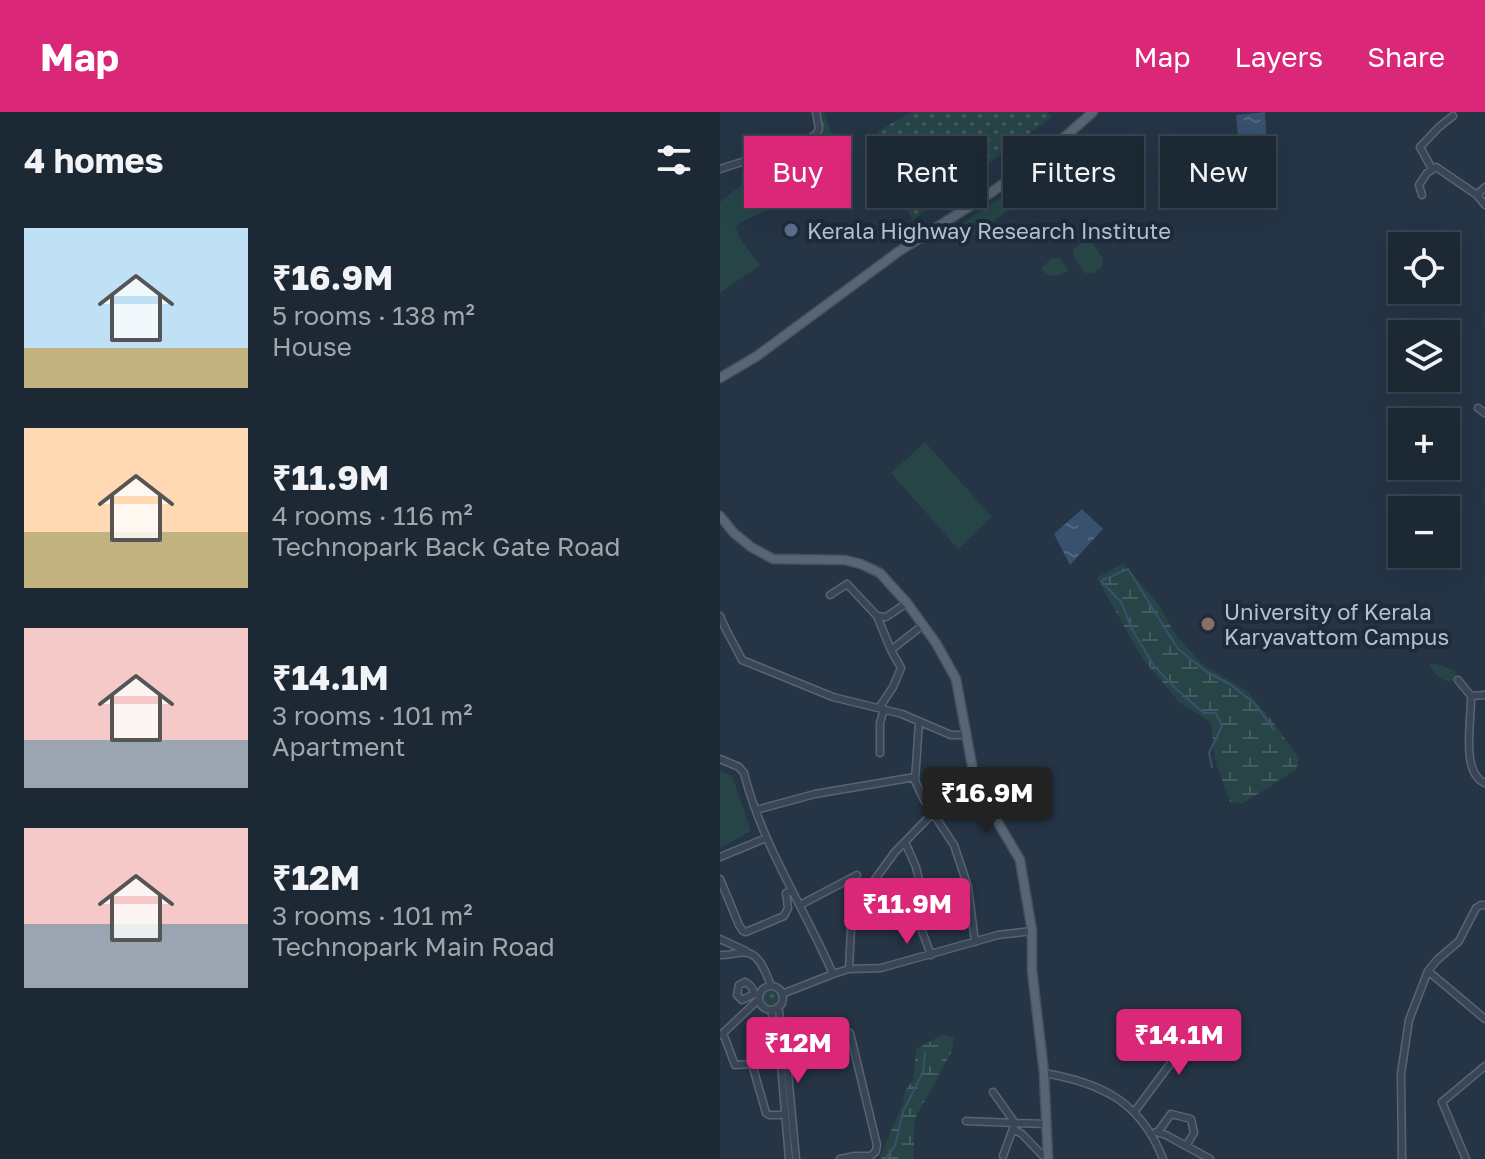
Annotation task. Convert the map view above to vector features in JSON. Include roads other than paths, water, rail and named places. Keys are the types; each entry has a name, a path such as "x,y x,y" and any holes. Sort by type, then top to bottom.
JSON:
{"main road":[{"path":"720,378 757,356 898,252 992,192 1093,112"},
{"path":"720,516 751,547 773,559 845,560 880,573 936,643 956,679 974,776 1020,860 1032,931 1032,970 1044,1073 1048,1158"}],"street":[{"path":"720,169 761,156 781,156 798,148 819,129 816,112"},
{"path":"1432,169 1420,147 1453,116"},
{"path":"1422,195 1419,185 1436,167 1477,195 1485,205"},
{"path":"1477,195 1485,187"},
{"path":"1478,408 1485,413"},
{"path":"830,595 847,584 877,616 901,668 881,708 880,753"},
{"path":"877,616 886,617 907,603"},
{"path":"720,616 742,660 833,697 916,719 951,735 966,735"},
{"path":"891,650 923,625"},
{"path":"1458,680 1471,696 1469,753 1476,778 1485,783"},
{"path":"1471,696 1485,695"},
{"path":"919,722 915,777 932,814 954,845 971,901 975,942"},
{"path":"720,759 739,767 744,773 766,838 833,974"},
{"path":"756,810 815,794 915,777"},
{"path":"849,969 851,929 871,885 895,852 932,814"},
{"path":"720,857 766,838"},
{"path":"905,842 921,888 916,915 931,955"},
{"path":"800,905 857,875"},
{"path":"720,879 739,925 746,932 784,916 788,908 786,893 792,890"},
{"path":"1402,1159 1401,1074 1409,1020 1428,971 1456,945 1476,908 1483,905 1485,898"},
{"path":"782,994 849,969 881,968 998,935 1032,931"},
{"path":"720,939 756,957 766,971 771,986"},
{"path":"720,955 749,953"},
{"path":"1428,971 1485,1019"},
{"path":"784,1115 766,1113 752,1064 735,1065 721,1034 763,988 771,986 782,994 782,1000 775,1008 789,1159"},
{"path":"757,996 764,1008 775,1008"},
{"path":"775,1008 787,1046 844,1030 850,1033 877,1145 876,1151 869,1157 840,1159"},
{"path":"1135,1111 1199,1025"},
{"path":"785,1041 796,1159"},
{"path":"1466,1159 1442,1102 1485,1066"},
{"path":"1044,1073 1070,1077 1098,1087 1126,1103 1149,1131 1163,1159"},
{"path":"993,1092 1014,1126 1034,1149 1048,1158"},
{"path":"1158,1132 1171,1114 1191,1119 1194,1133 1186,1146"},
{"path":"966,1121 1014,1126 1047,1124"},
{"path":"1003,1156 1014,1126"},
{"path":"1149,1131 1158,1132 1210,1159"}],"water":[{"path":"1265,112 1266,136 1238,136 1236,115"},
{"path":"1082,509 1103,529 1070,565 1054,534"}],"waterway":[{"path":"1212,767 1209,753 1222,726 1216,713 1204,713 1154,666 1132,629 1121,602 1101,581 1128,569 1178,649 1255,704 1274,730"},
{"path":"885,1159 895,1146 903,1112 923,1072 925,1053"}],"place":[{"name":"Kerala Highway Research Institute","path":"791,230"},
{"name":"University of Kerala Karyavattom Campus","path":"1208,624"}]}
